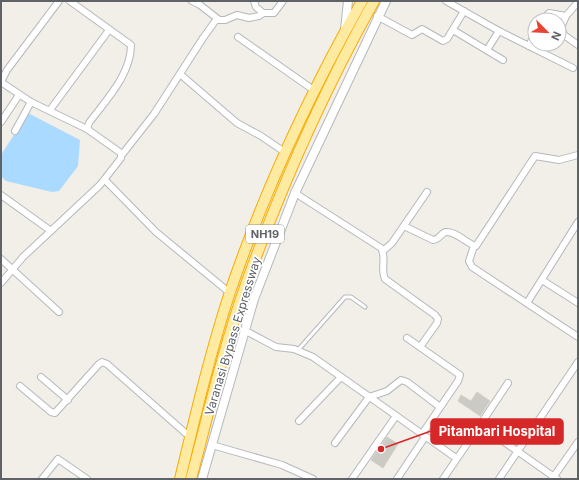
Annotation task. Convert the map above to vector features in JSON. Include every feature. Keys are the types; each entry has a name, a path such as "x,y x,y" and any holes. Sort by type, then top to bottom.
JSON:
{"highway":[{"name":"Varanasi Bypass Expressway","path":"183,478 190,436 230,293 286,153 345,30 362,1"},
{"name":"Varanasi Bypass Expressway","path":"183,478 220,372 245,289 280,195 311,124 353,37 374,1"}],"street":[{"path":"59,1 1,80 2,84 31,102 87,129 118,151 121,156"},
{"path":"70,1 109,30 130,43 130,55 125,69 117,85 89,123 87,129"},
{"path":"192,1 200,5 218,19 225,20 237,15 249,18 256,17 264,13 274,13 283,1"},
{"path":"254,1 256,7 264,13"},
{"path":"345,30 348,1"},
{"path":"202,479 254,299 295,193 377,16 386,1"},
{"path":"446,1 527,45"},
{"path":"567,15 578,2"},
{"path":"377,16 412,35 422,29 443,41 447,39 464,11"},
{"path":"1,283 23,256 105,180 121,156 154,114 203,38 218,19"},
{"path":"50,110 109,30"},
{"path":"453,30 503,60"},
{"path":"487,50 499,31"},
{"path":"238,37 315,91"},
{"path":"567,37 578,45"},
{"path":"541,52 574,68"},
{"path":"180,74 237,123 261,136 286,153"},
{"path":"1,122 19,95"},
{"path":"15,132 31,102"},
{"path":"578,155 559,160 535,156 478,244 474,246 470,264 527,304 578,337"},
{"path":"105,180 156,232 230,293"},
{"path":"420,347 437,323 438,319 435,315 385,278 383,275 383,251 404,226 427,192"},
{"path":"295,193 373,242 383,251"},
{"path":"1,194 51,231"},
{"path":"527,304 578,222"},
{"path":"404,226 433,240 436,240 445,233 451,233 474,246"},
{"path":"1,259 58,312"},
{"path":"542,280 578,303"},
{"path":"244,330 276,347 297,350 313,357 456,458"},
{"path":"397,479 440,407 458,381 460,375 407,338"},
{"path":"20,386 53,412 58,412 102,362 107,364 190,436"},
{"path":"499,479 578,362"},
{"path":"41,377 68,400"},
{"path":"299,421 341,377"},
{"path":"335,443 369,397 387,391 398,382 404,380 440,407"},
{"path":"443,479 508,383"},
{"path":"352,479 396,416"},
{"path":"480,426 518,451 554,478 578,442"},
{"path":"212,445 282,465 313,479"},
{"path":"42,479 58,459 87,479"}],"lane":[{"path":"297,350 345,297 351,297 365,307"}],"water":[{"path":"28,113 80,140 78,166 59,191 52,192 6,181 1,176 1,155"}],"building":[{"path":"477,392 490,401 480,416 458,401 461,395 471,401"},
{"path":"387,437 398,444 383,468 371,460"}],"place":[{"name":"Pitambari Hospital","path":"381,449"}]}
